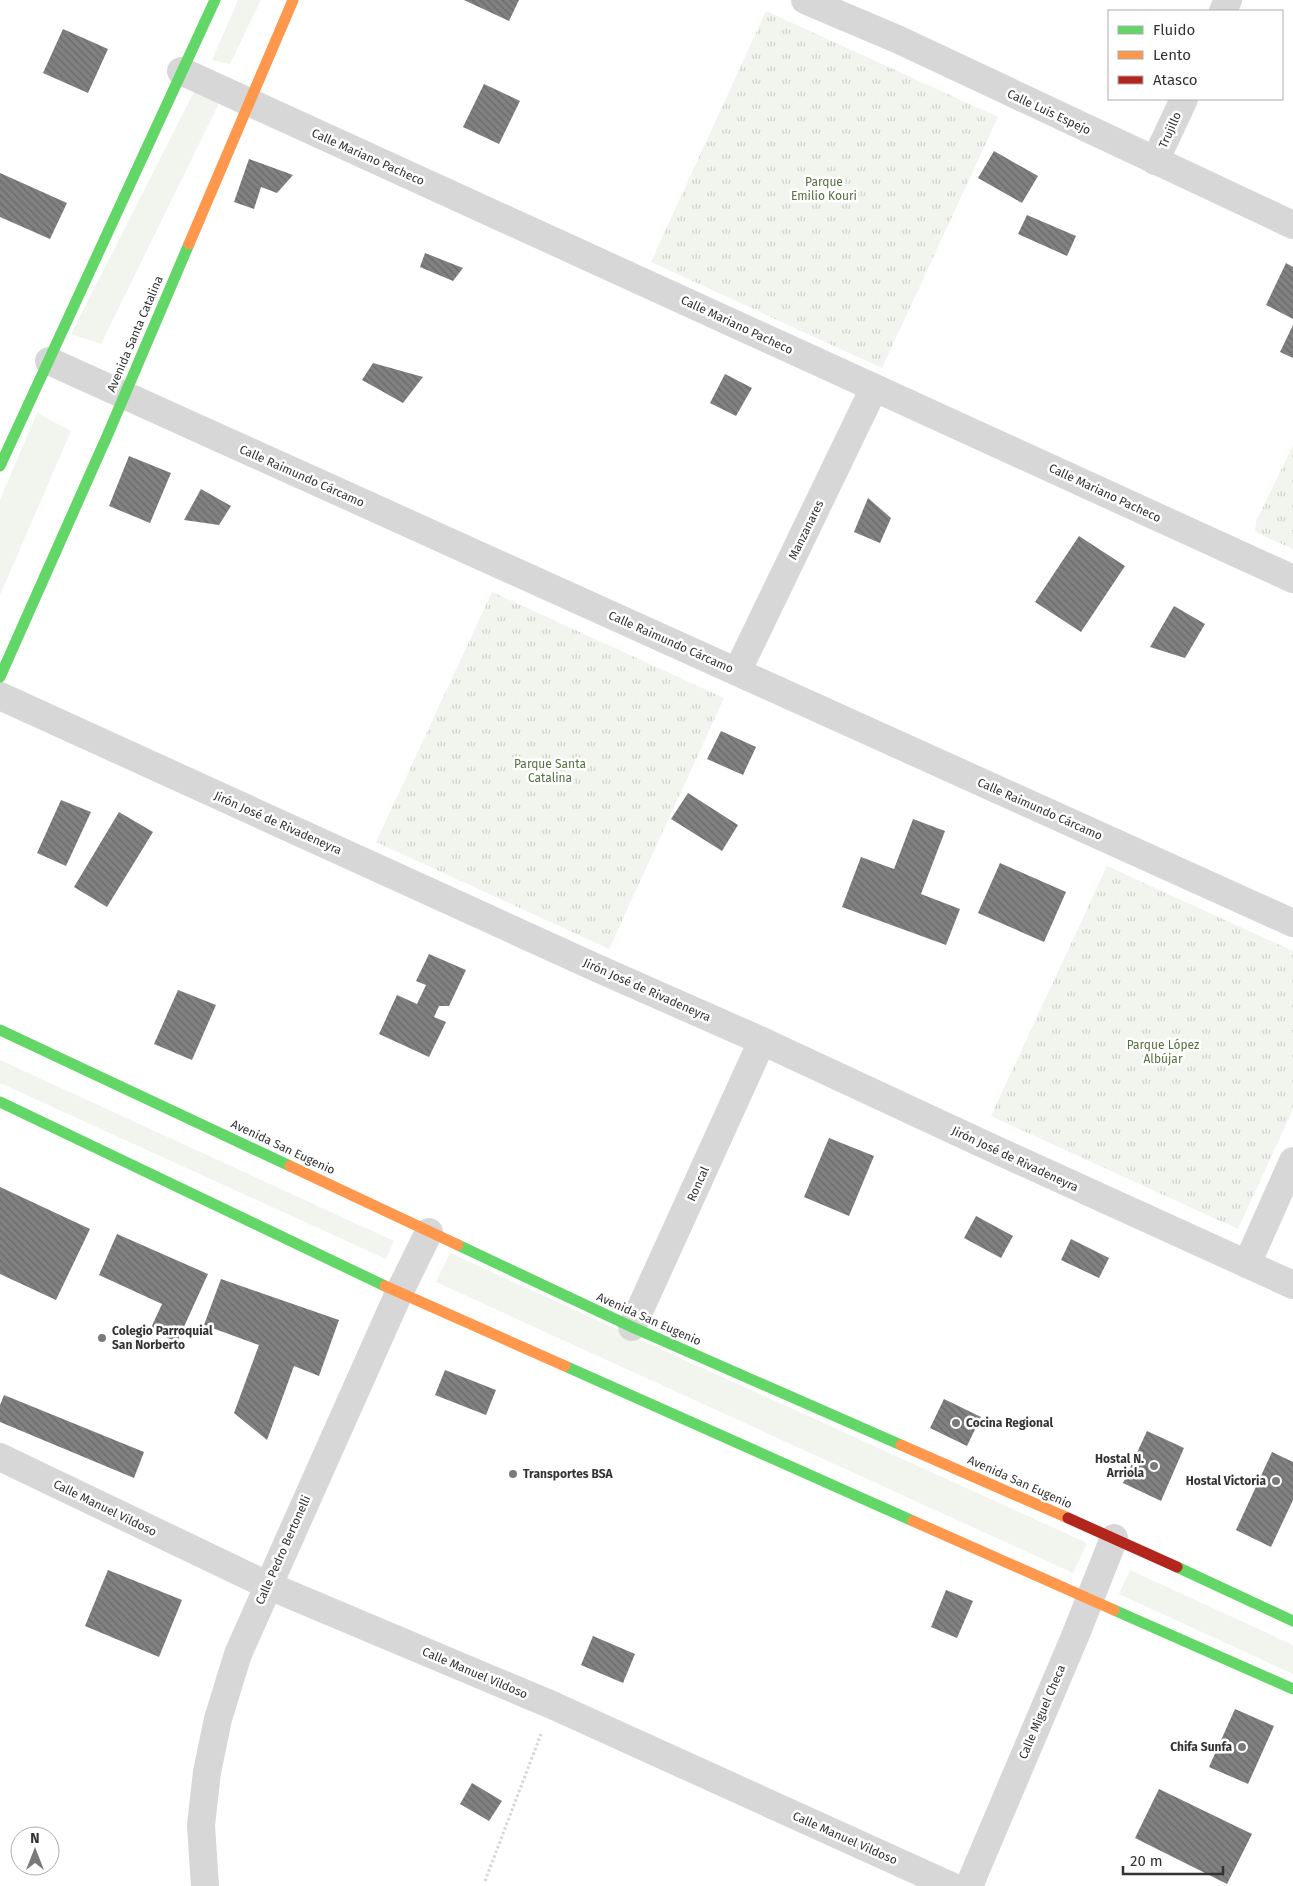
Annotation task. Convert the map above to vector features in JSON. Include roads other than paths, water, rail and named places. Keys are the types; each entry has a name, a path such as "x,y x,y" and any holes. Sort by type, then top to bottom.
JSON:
{"street":[{"path":"0,466 214,0"},
{"name":"Avenida Santa Catalina","path":"0,677 124,395 293,0"},
{"name":"Calle Luis Espejo","path":"806,0 897,39 1293,224"},
{"name":"Calle Mariano Pacheco","path":"181,72 1293,579"},
{"name":"Trujillo","path":"1155,161 1184,100"},
{"name":"Calle Raimundo Cárcamo","path":"49,362 1293,923"},
{"name":"Manzanares","path":"737,672 874,388"},
{"name":"Jirón José de Rivadeneyra","path":"0,696 599,969 762,1041 1293,1286"},
{"name":"Avenida San Eugenio","path":"0,1030 632,1327 1114,1538 1293,1621"},
{"name":"Roncal","path":"632,1327 762,1041"},
{"path":"0,1102 399,1293 1293,1689"},
{"path":"1246,1264 1293,1161"},
{"name":"Calle Pedro Bertonelli","path":"206,1886 201,1825 209,1763 218,1719 238,1654 267,1585 399,1293 430,1232"},
{"name":"Calle Manuel Vildoso","path":"0,1457 267,1585 552,1705 951,1886"},
{"name":"Calle Miguel Checa","path":"969,1886 1114,1538"}],"place":[{"name":"Colegio Parroquial San Norberto","path":"102,1338"},
{"name":"Cocina Regional","path":"956,1423"},
{"name":"Hostal N. Arriola","path":"1154,1466"},
{"name":"Transportes BSA","path":"513,1474"},
{"name":"Hostal Victoria","path":"1276,1481"},
{"name":"Chifa Sunfa","path":"1242,1747"}],"park label":[{"name":"Parque Emilio Kouri","path":"824,189"},
{"name":"Parque Santa Catalina","path":"550,771"},
{"name":"Parque López Albújar","path":"1163,1052"}]}
